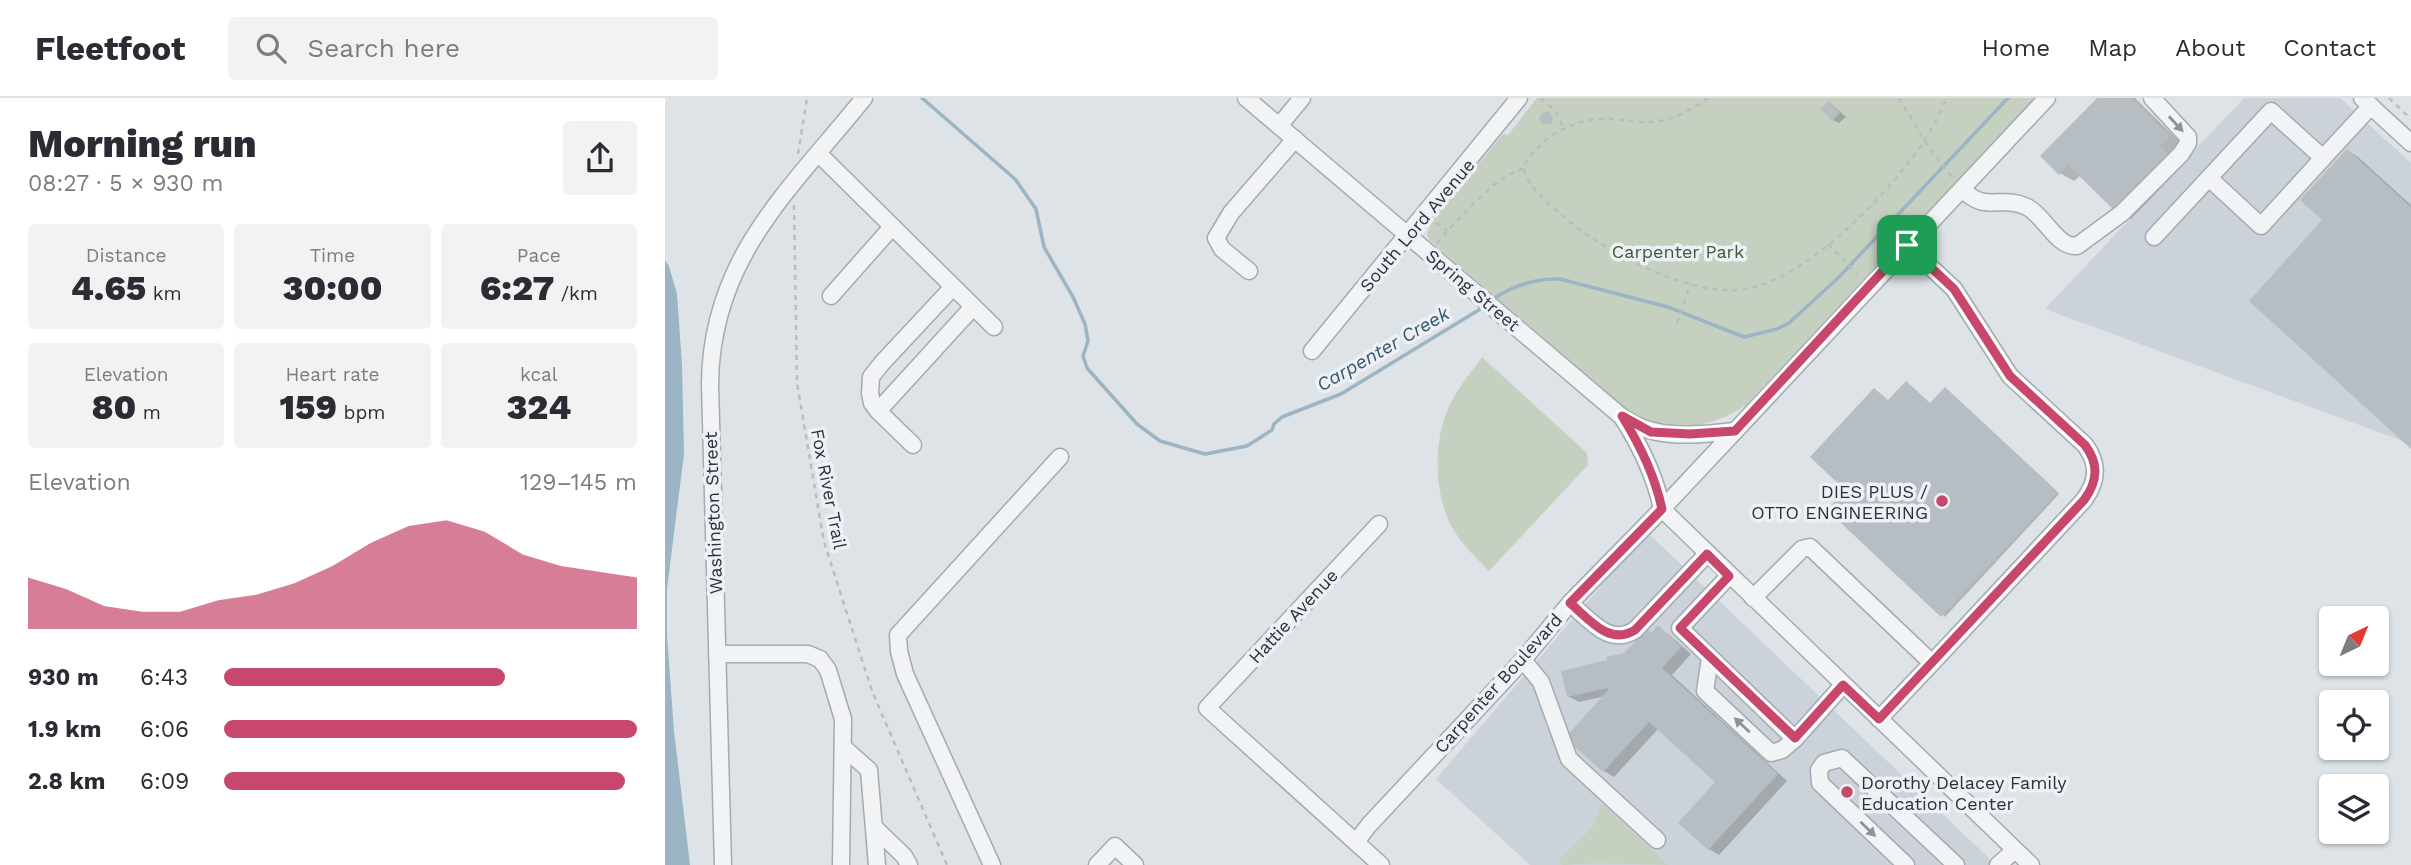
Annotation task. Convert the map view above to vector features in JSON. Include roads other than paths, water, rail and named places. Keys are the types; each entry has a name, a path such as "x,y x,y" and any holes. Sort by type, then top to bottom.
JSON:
{"street":[{"name":"Washington Street","path":"723,865 710,384 715,331 727,285 743,253 758,230 864,98"},
{"name":"Spring Street","path":"1246,98 1622,416 1645,457 1662,509"},
{"path":"1279,126 1302,98"},
{"name":"South Lord Avenue","path":"1312,351 1519,98"},
{"name":"Carpenter Boulevard","path":"1356,842 1523,660 1570,603 1662,509 2047,98"},
{"path":"1962,189 1979,202 2023,205 2063,242 2077,246 2122,213 2181,154 2188,143 2188,137 2151,98"},
{"path":"2209,178 2261,226 2323,158 2366,102 2411,143"},
{"path":"2154,237 2271,111 2323,158"},
{"path":"1249,271 1221,249 1216,238 1231,213 1295,139"},
{"path":"819,153 994,327"},
{"path":"831,296 893,228"},
{"path":"1879,719 2084,500 2092,489 2096,466 2085,445 2010,376 1954,289 1907,245"},
{"path":"913,445 878,411 870,393 871,377 953,288"},
{"path":"878,411 973,307"},
{"path":"1622,416 1651,432 1690,434 1735,431"},
{"path":"992,865 905,674 898,635 1060,457"},
{"path":"1662,509 2031,865"},
{"name":"Hattie Avenue","path":"1356,842 1207,708 1378,524"},
{"path":"1753,598 1802,549 1810,547 1932,663"},
{"path":"1570,603 1605,632 1624,636 1635,630 1707,554"},
{"path":"1729,576 1680,628 1795,738"},
{"path":"717,654 808,654 820,659 828,670 843,719 841,865"},
{"path":"1710,658 1705,691 1772,752 1782,750 1795,738 1843,685"},
{"path":"1523,660 1541,682 1569,759 1657,840"},
{"path":"842,747 869,769 877,865"},
{"path":"1906,865 1820,783 1819,771 1824,763 1842,758 1956,865"},
{"path":"875,828 904,856 909,865"},
{"path":"1356,842 1381,865"},
{"path":"1097,865 1115,846 1135,865"},
{"path":"1999,865 2015,850"}],"water":[{"path":"665,260 677,294 684,454 667,589 667,635 674,731 690,865 665,865"}],"waterway":[{"name":"Carpenter Creek","path":"922,98 1015,179 1036,209 1044,247 1085,324 1088,341 1083,356 1087,368 1137,424 1160,441 1205,454 1247,446 1272,430 1282,417 1341,394 1482,308"},
{"name":"Carpenter Creek","path":"1496,297 1527,283 1560,279 1668,307 1744,337 1777,329 1789,323 1838,278 2008,98"}],"place":[{"name":"DIES PLUS / OTTO ENGINEERING","path":"1942,501"},
{"name":"Dorothy Delacey Family Education Center","path":"1847,792"}],"park label":[{"name":"Carpenter Park","path":"1678,251"}]}
